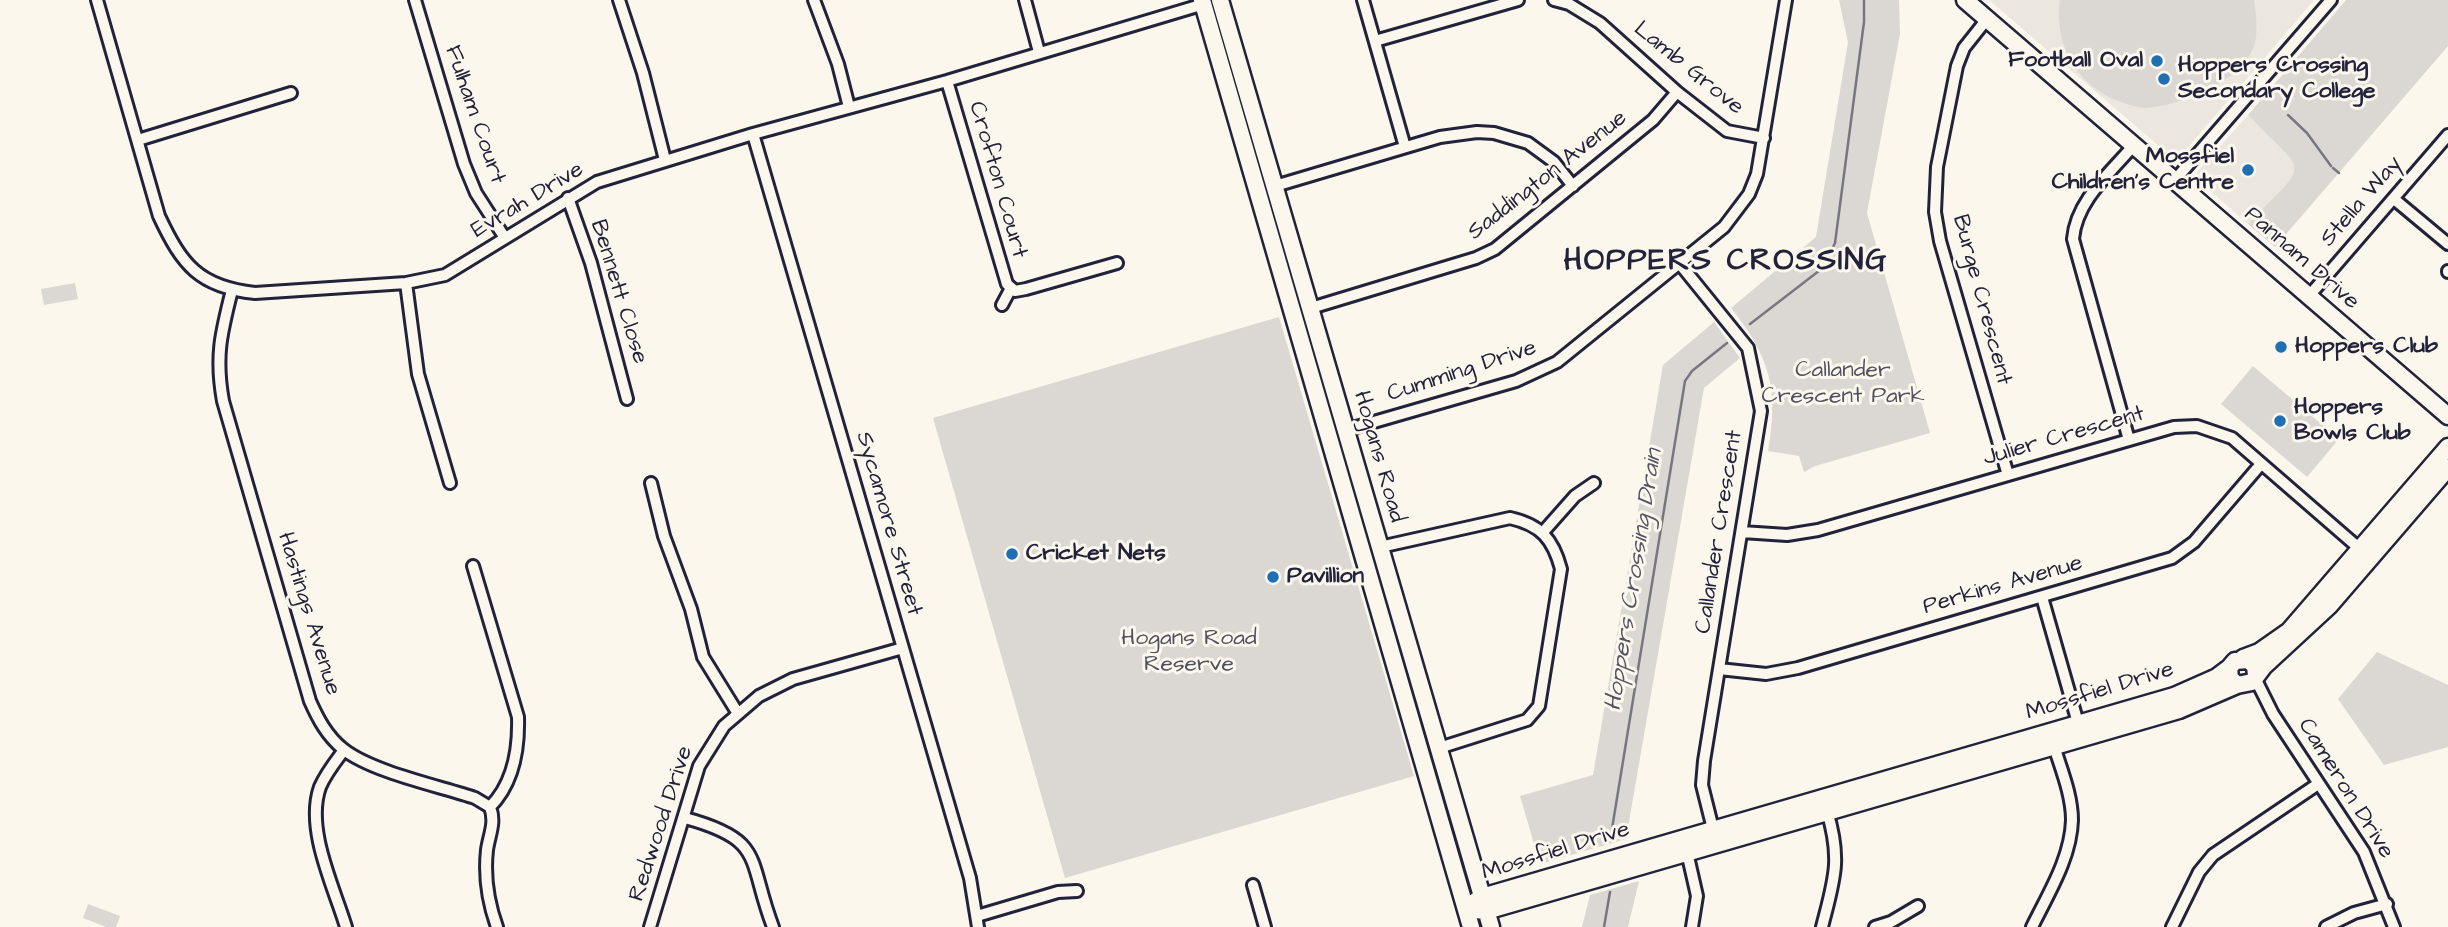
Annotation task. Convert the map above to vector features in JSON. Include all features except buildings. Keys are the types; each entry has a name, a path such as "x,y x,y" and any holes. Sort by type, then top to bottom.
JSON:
{"street":[{"name":"Evrah Drive","path":"97,0 159,216 175,250 201,279 232,290 255,293 407,283 455,271 597,182 1211,1"},
{"name":"Fulham Court","path":"415,0 464,164 476,192 505,238"},
{"path":"619,0 640,62 665,160"},
{"path":"814,0 838,64 849,107"},
{"path":"1026,0 1039,52"},
{"path":"1363,0 1405,147"},
{"path":"1375,41 1518,0"},
{"name":"Lamb Grove","path":"1554,0 1578,9 1600,23 1677,92 1727,131 1765,138"},
{"name":"Cumming Drive","path":"1346,430 1492,388 1537,372 1577,349 1680,264 1737,212 1757,174 1786,0"},
{"name":"Pannam Drive","path":"1965,0 2448,416"},
{"path":"2175,180 2331,0"},
{"name":"Hogans Road","path":"1211,1 1275,186 1491,927"},
{"name":"Hogans Road","path":"1211,1 1301,350 1329,434 1471,927"},
{"name":"Burge Crescent","path":"1987,19 1964,48 1957,66 1937,167 1935,212 1940,241 2008,475"},
{"name":"Crofton Court","path":"947,81 999,267 1011,288"},
{"name":"Saddington Avenue","path":"1311,308 1476,258 1495,249 1653,120 1677,92"},
{"path":"138,140 291,93"},
{"path":"1275,186 1459,132 1494,133 1528,143 1542,151 1573,186"},
{"name":"Sycamore Street","path":"753,134 970,878 978,922"},
{"name":"Stella Way","path":"2309,296 2448,135"},
{"path":"2129,440 2073,239 2074,223 2081,207 2134,145"},
{"name":"Bennett Close","path":"568,198 591,263 627,399"},
{"path":"2394,199 2448,244"},
{"name":"Crofton Court","path":"1011,288 1026,289 1117,263"},
{"name":"Callander Crescent","path":"1680,264 1748,348 1761,411 1702,785 1715,836"},
{"path":"407,283 418,374 450,483"},
{"name":"Crofton Court","path":"1002,304 1011,288"},
{"name":"Hastings Avenue","path":"232,290 220,338 217,368 223,401 310,701 320,723 344,750 378,766 475,798 490,807"},
{"path":"1301,350 1319,337"},
{"name":"Julier Crescent","path":"1742,532 1787,535 1818,530 2129,440 2174,428 2197,426 2232,438 2365,553"},
{"path":"1329,434 1346,430"},
{"name":"Mossfiel Drive","path":"1466,909 2080,730 2174,696 2212,679 2229,668 2235,660 2259,652 2289,631 2443,471 2448,447"},
{"name":"Perkins Avenue","path":"1719,669 1746,674 1781,671 2042,597 2179,554 2261,464"},
{"path":"1544,531 1575,496 1594,483"},
{"path":"651,484 664,536 691,609 703,657 737,712"},
{"path":"1380,547 1510,517 1528,522 1544,531 1556,549 1561,569 1539,706 1527,720 1439,748"},
{"name":"Mossfiel Drive","path":"2080,730 2179,709 2247,681 2330,605 2365,553"},
{"path":"473,566 518,717 519,738 508,783 490,807 494,821 487,849 486,884 497,927"},
{"path":"2042,597 2080,730"},
{"name":"Redwood Drive","path":"650,927 699,766 711,744 737,712 759,696 793,679 903,648"},
{"path":"2229,668 2230,678 2247,681 2252,662 2244,659"},
{"name":"Cameron Drive","path":"2247,681 2273,714 2364,852 2388,904 2394,927"},
{"path":"2032,927 2069,842 2072,818 2052,738"},
{"path":"344,750 320,789 317,805 321,845 346,927"},
{"path":"2172,927 2199,872 2213,855 2318,784"},
{"path":"1825,804 1837,850 1826,926"},
{"path":"685,818 717,827 742,842 755,867 774,927"},
{"path":"1685,845 1697,896 1692,927"},
{"path":"1253,885 1265,927"},
{"path":"978,922 1058,892 1077,891"},
{"path":"2326,927 2354,913 2388,904"},
{"path":"1875,927 1891,922 1918,906"}],"shaded area":[{"name":"Football Oval","path":"1989,0 2314,0 2179,158 2174,159"},
{"name":"Mossfiel Children's Centre","path":"2248,115 2288,152 2296,168 2296,176 2248,224 2198,180 2197,172"}],"green space":[{"name":"Callander Crescent Park","path":"1839,0 1899,0 1900,34 1867,213 1930,433 1815,466 1804,472 1799,456 1768,451 1772,409 1768,375 1755,342 1731,308 1816,237 1848,42"},
{"name":"Football Oval","path":"2060,0 2254,0 2257,27 2255,43 2249,57 2239,69 2209,89 2176,102 2137,107 2108,96 2094,87 2073,64 2061,34"},
{"path":"2346,0 2448,0 2448,46 2275,247 2248,224 2283,189 2292,178 2294,169 2292,160 2248,115"},
{"path":"75,283 78,299 44,305 41,289"},
{"name":"Hogans Road Reserve","path":"1279,317 1414,776 1065,878 933,418"},
{"path":"1714,322 1740,358 1704,388 1626,839 1540,864 1520,796 1593,775 1663,365"},
{"name":"Hoppers Bowls Club","path":"2253,366 2339,439 2307,477 2221,404"},
{"path":"2377,652 2448,685 2448,747 2384,765 2338,699"},
{"path":"1639,881 1628,927 1582,927 1590,895"},
{"path":"88,904 120,916 116,927 106,927 83,918"}],"waterway":[{"name":"Hoppers Crossing Drain","path":"1750,324 1824,267 1835,243 1864,22 1864,0"},
{"path":"2288,115 2307,133 2331,166"},
{"path":"2333,168 2339,173"},
{"name":"Hoppers Crossing Drain","path":"1610,841 1685,381 1692,371 1727,343"},
{"name":"Hoppers Crossing Drain","path":"1604,927 1610,892"}],"place":[{"name":"Football Oval","path":"2157,61"},
{"name":"Hoppers Crossing Secondary College","path":"2164,79"},
{"name":"Mossfiel Children's Centre","path":"2248,170"},
{"name":"Hoppers Club","path":"2281,347"},
{"name":"Hoppers Bowls Club","path":"2280,421"},
{"name":"Cricket Nets","path":"1012,554"},
{"name":"Pavillion","path":"1273,577"}],"district":[{"name":"HOPPERS CROSSING","path":"1726,263"}]}
